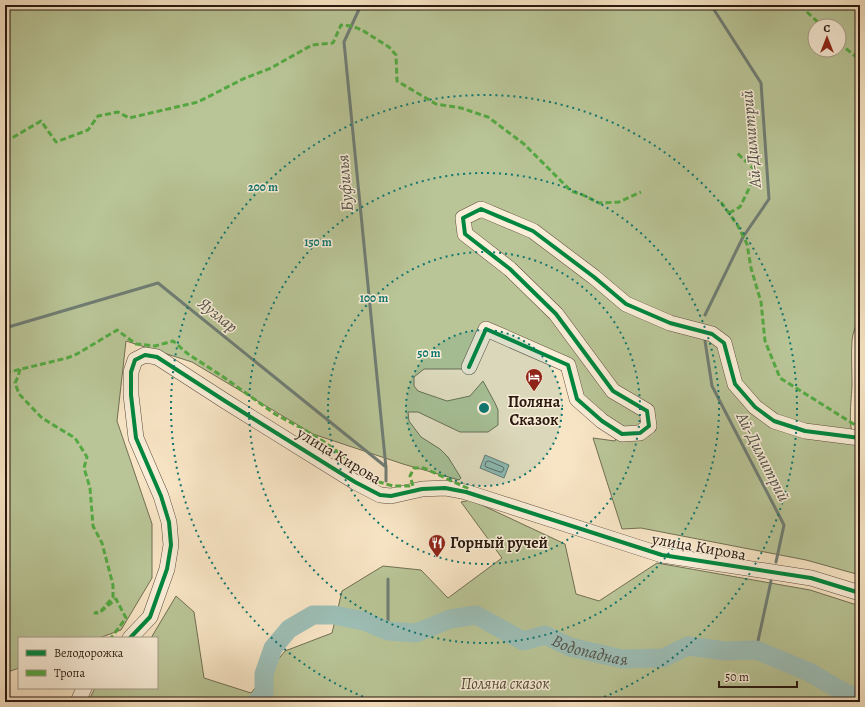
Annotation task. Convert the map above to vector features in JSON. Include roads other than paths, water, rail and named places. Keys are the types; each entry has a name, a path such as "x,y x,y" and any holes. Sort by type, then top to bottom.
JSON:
{"street":[{"path":"469,367 486,329 568,365 577,399 602,421 622,434 640,433 649,426 647,411 613,391 556,314 510,269 465,234 463,218 481,209 533,231 594,277 626,304 670,323 712,334 724,343 735,384 755,407 774,421 805,431 860,438"},
{"name":"улица Кирова","path":"131,637 150,617 167,568 171,545 169,522 136,438 131,395 131,372 135,360 145,355 157,357 349,478 380,495 391,496 422,489 445,488 466,492 662,555 810,578 860,593"},
{"path":"78,702 84,689"}],"water":[{"path":"485,455 509,465 504,478 480,468"}],"waterway":[{"name":"Буфилья","path":"361,5 344,42 386,468 386,481"},
{"name":"Ай-Димитрий","path":"705,315 743,237 769,199 761,83 711,5"},
{"name":"Яузлар","path":"5,328 158,283 386,467"},
{"name":"Ай-Димитрий","path":"705,341 712,386 784,525 776,562"},
{"name":"Яузлар","path":"388,579 388,631"},
{"name":"Ай-Димитрий","path":"756,650 771,581"},
{"name":"Водопадная","path":"257,702 264,694 264,674 273,648 289,629 313,615 334,615 364,621 388,631 416,633 450,619 476,615 523,641 545,635 570,647 622,659 663,658 688,646 725,651 756,650 809,672 845,693 860,698"}],"place":[{"name":"Поляна Сказок","path":"534,392"},
{"name":"Горный ручей","path":"437,558"}],"park label":[{"name":"Поляна сказок","path":"505,684"}]}
